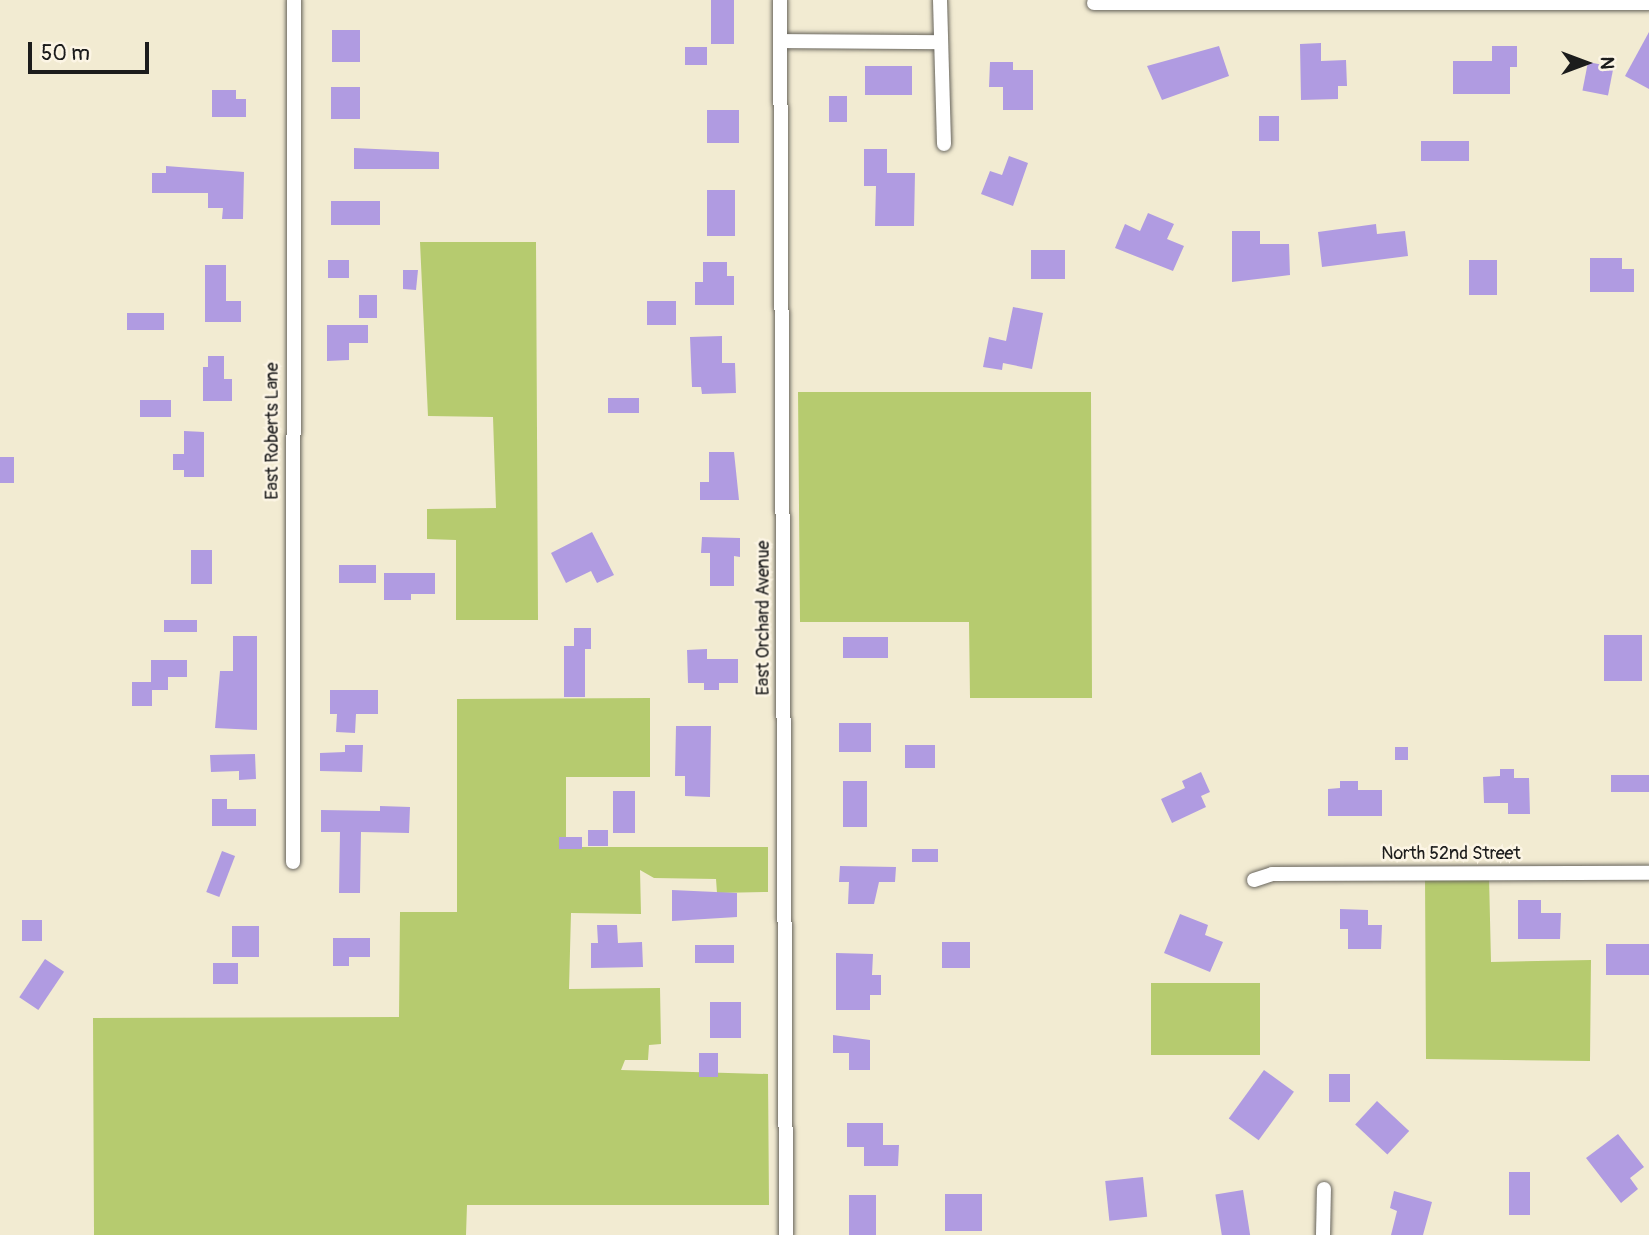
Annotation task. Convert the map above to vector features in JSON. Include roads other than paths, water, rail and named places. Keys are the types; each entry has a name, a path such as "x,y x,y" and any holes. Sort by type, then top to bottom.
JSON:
{"street":[{"name":"East Roberts Lane","path":"293,862 294,0"},
{"name":"East Orchard Avenue","path":"780,0 786,1235"},
{"path":"940,0 944,144"},
{"path":"1094,3 1649,3"},
{"path":"780,41 941,42"},
{"name":"North 52nd Street","path":"1254,880 1272,874 1649,873"},
{"path":"1323,1235 1324,1189"}]}
